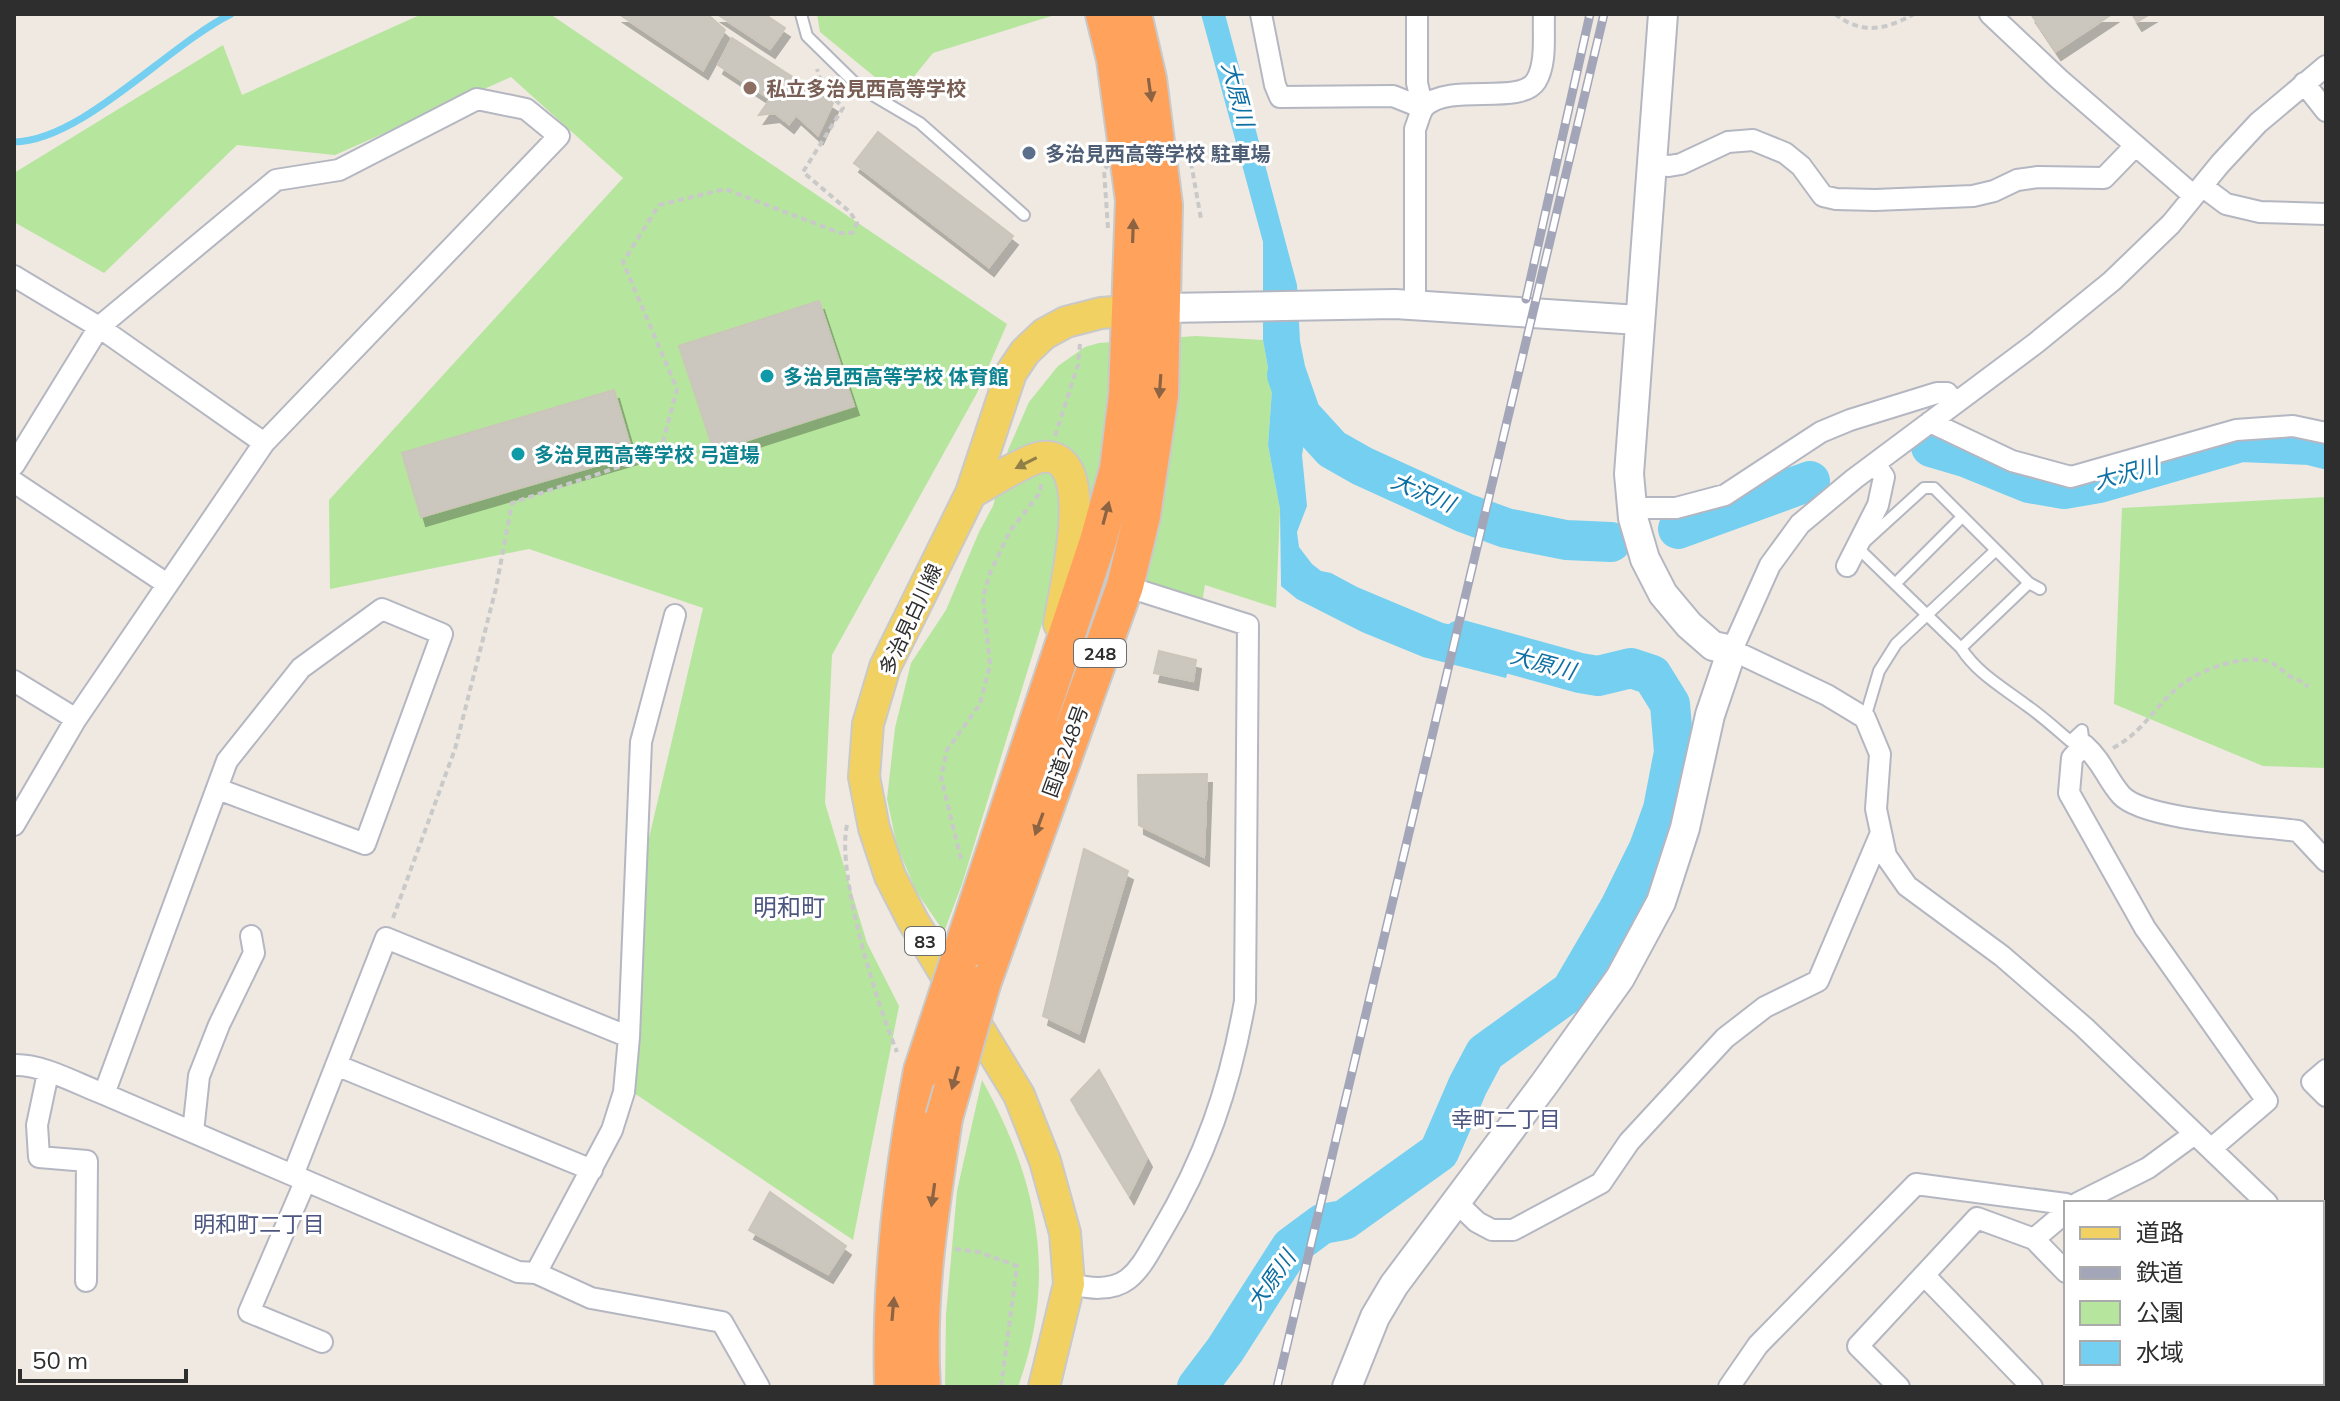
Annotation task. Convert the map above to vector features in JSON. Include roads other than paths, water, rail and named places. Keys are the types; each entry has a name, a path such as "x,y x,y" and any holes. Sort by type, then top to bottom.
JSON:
{"highway":[{"name":"国道248号","path":"893,1387 891,1325 912,1067 970,971 1125,586 1142,516 1160,395 1115,59 1104,14"},
{"name":"国道248号","path":"922,1387 920,1356 925,1245 970,971 1047,693 1098,541 1118,469 1127,395 1147,309 1164,205 1148,79 1133,14"}],"main road":[{"name":"多治見白川線","path":"1044,1387 1069,1284 1061,1219 1045,1161 1019,1095 913,921 890,876 874,828 864,777 868,724 885,667 971,493 1011,373 1025,352 1044,334 1066,322 1147,309"},
{"path":"971,493 1024,462 1048,457 1058,460 1067,469 1075,487 1075,522 1047,693"}],"street":[{"path":"1261,14 1280,97 1393,96 1423,108"},
{"path":"1405,305 1415,129 1423,108 1417,83 1417,14"},
{"path":"1423,108 1440,97 1522,91 1535,84 1542,68 1544,14"},
{"path":"1663,14 1629,474 1632,508 1645,559 1663,594 1689,625 1713,646 1732,650 1827,695 1865,718 1880,754 1876,809 1886,856 1907,886 2002,956 2060,1007 2265,1201"},
{"path":"1990,14 2135,146 2198,191 2226,204 2260,212 2326,214"},
{"path":"1347,1387 1375,1317 1394,1285 1620,978 1661,902 1685,828 1710,715 1732,650 1770,565 1800,524 2112,281 2171,224 2258,123 2326,66"},
{"path":"2304,83 2326,111"},
{"path":"14,465 99,327 276,180 339,170 477,99 526,109 559,136 264,443 76,719 14,825"},
{"path":"1650,164 1681,164 1728,142 1753,140 1785,153 1801,166 1823,196 1875,200 1973,196 1994,191 2017,180 2038,177 2104,178 2135,146"},
{"path":"14,276 99,327 264,443"},
{"path":"1147,309 1405,305 1639,320"},
{"path":"1632,508 1676,508 1725,495 1789,451 1835,426 1937,393 1947,393 1955,403"},
{"path":"1930,422 2012,461 2071,477 2236,430 2293,426 2326,433"},
{"path":"1847,566 1878,505 1884,477 1875,464"},
{"path":"14,482 167,584"},
{"path":"1069,1284 1096,1289 1126,1281 1140,1267 1187,1187 1222,1103 1236,1053 1245,1001 1248,625 1125,586"},
{"path":"104,1094 227,761 301,668 382,609 442,634 365,844 218,789"},
{"path":"536,1273 612,1130 624,1092 641,742 675,615"},
{"path":"14,681 76,719"},
{"path":"2212,1148 2267,1101 2145,928 2069,793 2072,758 2091,751 2122,797 2151,812 2298,831 2326,861"},
{"path":"1456,1202 1492,1230 1513,1230 1601,1183 1629,1142 1725,1038 1765,1007 1818,981 1881,833"},
{"path":"193,1132 199,1076 219,1025 254,953 251,936"},
{"path":"322,1342 249,1312 299,1178 336,1065 386,938 629,1037"},
{"path":"14,1065 48,1073 104,1094 518,1272 536,1273 591,1298 722,1322 759,1387"},
{"path":"336,1065 592,1170"},
{"path":"2326,1070 2312,1082 2326,1096"},
{"path":"48,1073 37,1125 39,1157 87,1161 86,1281"},
{"path":"2082,1201 2148,1168 2193,1135"},
{"path":"1729,1387 1758,1345 1916,1184 2064,1204"},
{"path":"2034,1239 2064,1214"},
{"path":"1899,1387 1858,1346 1977,1218 2034,1239 2064,1270"},
{"path":"1925,1276 2032,1387"}],"lane":[{"path":"801,14 807,36 859,87 920,123 1024,215"},
{"path":"2040,589 2029,583 1934,488 1924,488 1858,548 1961,648 1966,658 2001,689 2027,705 2070,741 2082,730 2091,751"},
{"path":"1895,584 1962,517"},
{"path":"1865,718 1879,671 1896,644 1996,550"},
{"path":"1961,648 2029,583"}],"water":[{"path":"1201,14 1225,14 1297,285 1309,414 1302,455 1307,506 1297,532 1299,547 1321,571 1443,623 1515,644 1506,678 1423,657 1362,632 1297,599 1281,586 1280,509 1268,445 1272,390 1263,340 1263,242"}],"waterway":[{"path":"14,142 40,138 68,126 231,14"},
{"name":"大沢川","path":"1287,375 1301,415 1332,449 1362,466 1465,513 1506,528 1566,540 1611,542"},
{"name":"大沢川","path":"1931,447 2029,483 2064,489 2099,483 2241,442 2310,445 2326,449"},
{"name":"大沢川","path":"1678,529 1810,481"},
{"name":"大原川","path":"1197,1387 1225,1350 1291,1247 1322,1224 1344,1220 1439,1152 1485,1053 1571,991 1620,907 1649,848 1663,809 1674,752 1670,704 1652,675 1631,668 1598,676 1580,673 1461,640"}],"railway":[{"path":"1526,299 1590,14"},
{"path":"1277,1387 1604,14"}],"place":[{"name":"私立多治見西高等学校","path":"750,88"},
{"name":"多治見西高等学校 駐車場","path":"1029,153"},
{"name":"多治見西高等学校 体育館","path":"767,376"},
{"name":"多治見西高等学校 弓道場","path":"518,454"}],"district":[{"name":"明和町","path":"789,907"},
{"name":"幸町二丁目","path":"1506,1119"},
{"name":"明和町二丁目","path":"259,1224"}]}
